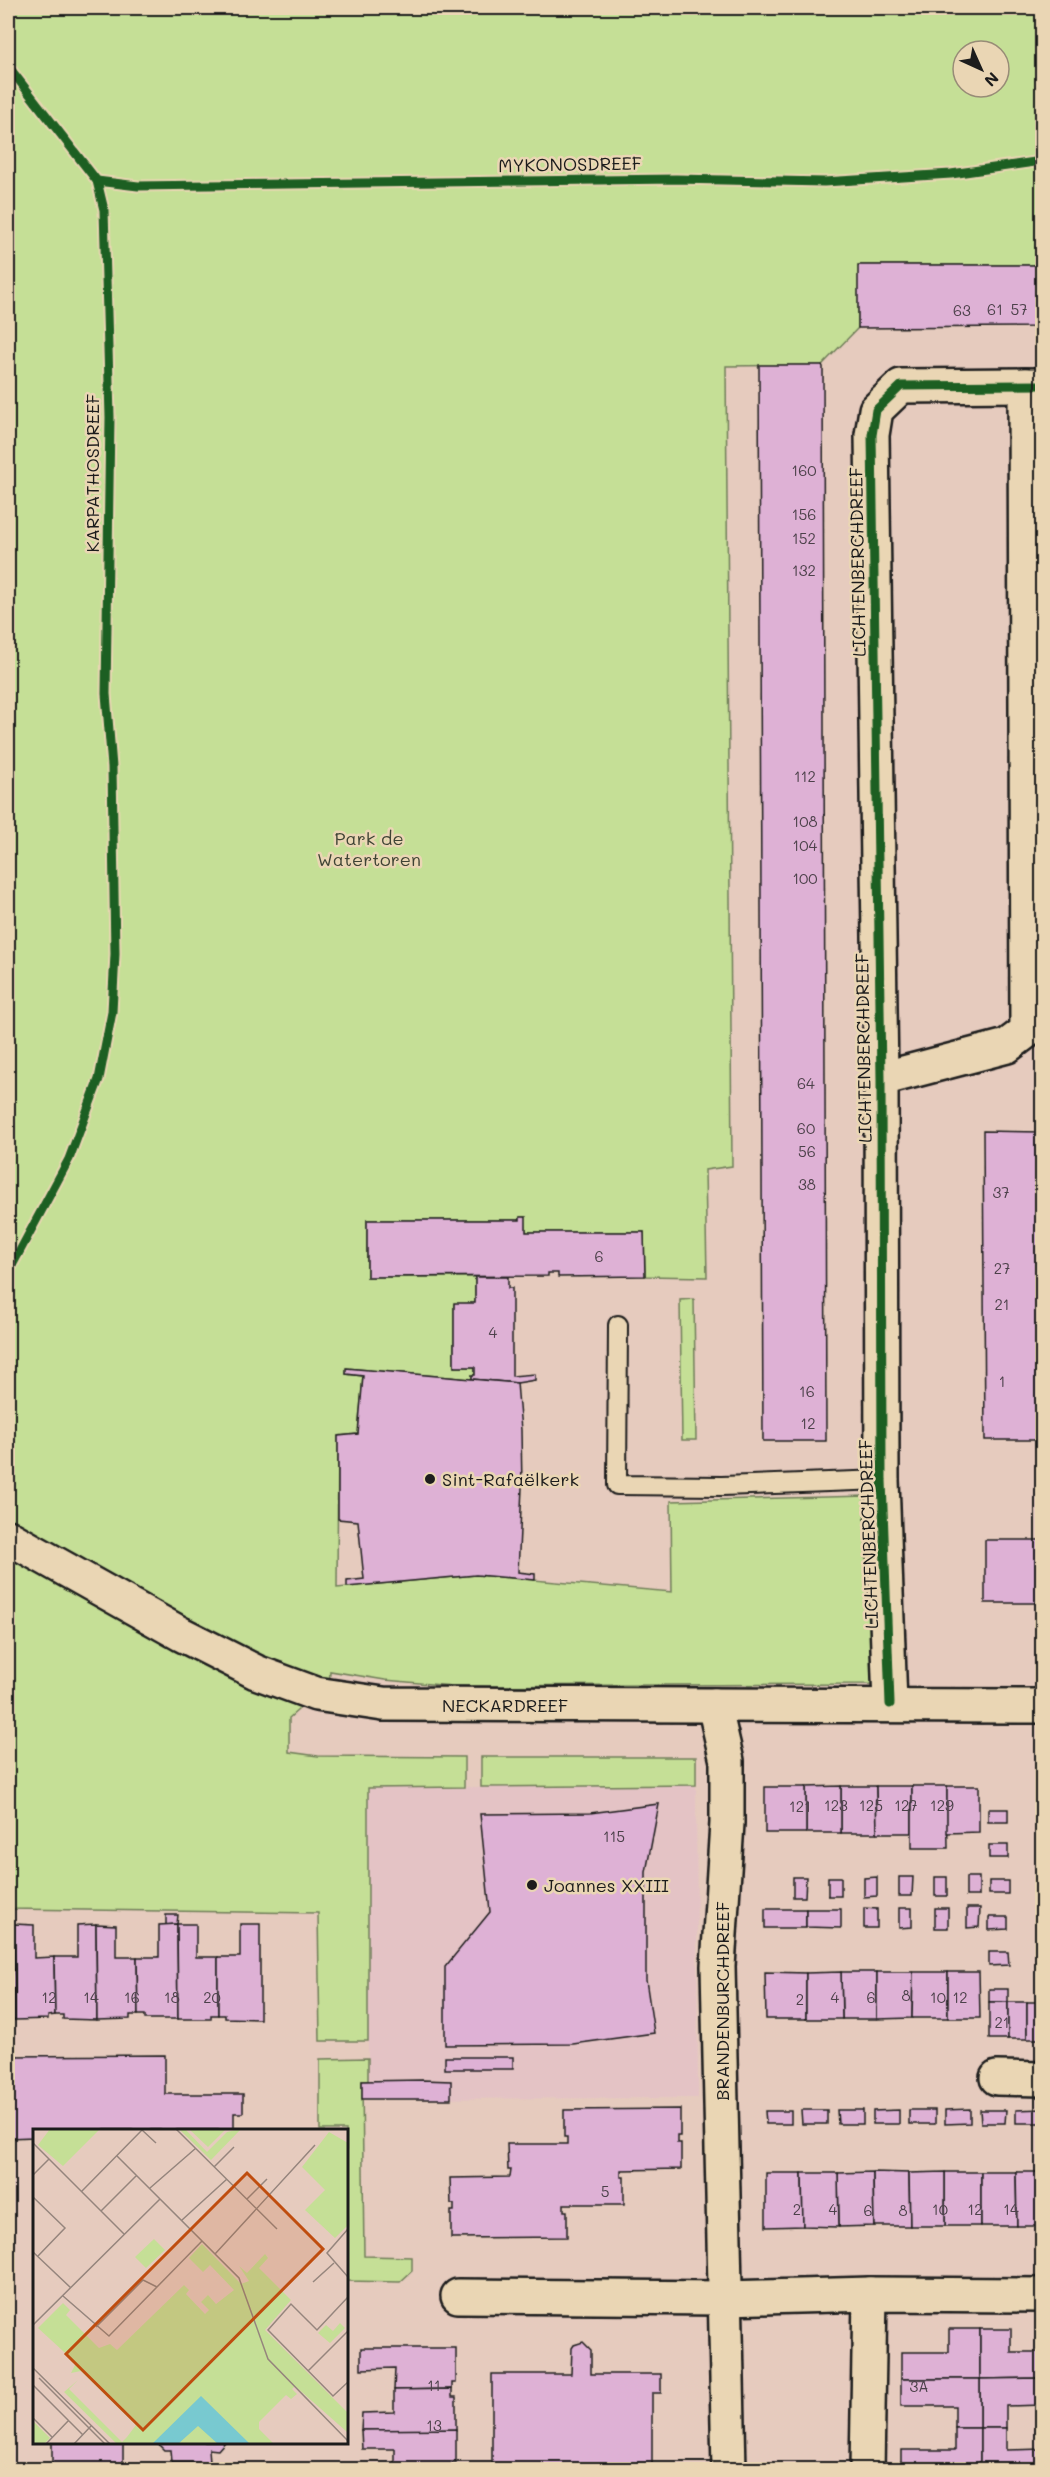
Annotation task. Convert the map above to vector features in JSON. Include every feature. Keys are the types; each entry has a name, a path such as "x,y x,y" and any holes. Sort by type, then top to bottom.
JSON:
{"street":[{"name":"LICHTENBERCHDREEF","path":"881,1079 1007,1046 1027,1031 1034,385 901,386 876,410 872,435 881,1079 882,1480 890,1704"},
{"name":"NECKARDREEF","path":"8,1536 245,1667 316,1694 384,1704 1042,1706"},
{"name":"BRANDENBURCHDREEF","path":"714,1705 728,1761 727,1822 718,1966 729,2469"},
{"path":"997,2078 1042,2079"},
{"path":"867,2469 870,2294"},
{"path":"458,2296 725,2298 870,2294 1042,2295"}],"lane":[{"name":"LICHTENBERCHDREEF","path":"618,1325 617,1485 722,1486 882,1480"}],"shaded area":[{"name":"Joannes XXIII","path":"696,1785 698,2098 362,2099 362,2081 368,2080 368,1788"}],"green space":[{"name":"Park de Watertoren","path":"8,8 1042,8 1042,265 859,265 858,328 822,365 726,366 732,1166 705,1170 707,1277 645,1276 644,1232 526,1232 525,1217 520,1217 520,1220 367,1220 367,1277 475,1277 475,1303 454,1304 454,1367 475,1367 475,1375 472,1375 472,1379 347,1368 346,1374 363,1376 358,1434 338,1436 337,1588 476,1575 672,1592 671,1501 867,1496 874,1684 453,1686 385,1680 330,1671 329,1697 316,1694 289,1718 289,1752 318,1756 464,1757 464,1787 368,1788 368,2041 320,2041 318,1913 8,1909"},
{"path":"694,1299 696,1440 682,1440 680,1300"},
{"path":"481,1757 696,1757 696,1785 481,1787"},
{"path":"368,2058 368,2081 362,2081 364,2256 412,2257 412,2271 400,2282 348,2281 348,2129 320,2129 320,2059"}],"building":[{"path":"858,265 1042,265 1042,327 858,328"},
{"path":"759,365 822,365 823,367 826,1441 763,1441"},
{"path":"983,1131 1042,1132 1042,1440 985,1440"},
{"path":"520,1217 526,1217 526,1232 644,1232 645,1276 558,1277 558,1273 548,1273 548,1276 367,1277 367,1220 520,1220"},
{"path":"475,1277 508,1277 508,1288 512,1288 512,1376 535,1374 535,1380 517,1383 472,1379 472,1375 475,1375 475,1367 454,1367 454,1303 475,1303"},
{"name":"Sint-Rafaëlkerk","path":"346,1368 517,1383 522,1488 518,1572 535,1574 535,1580 476,1575 347,1587 347,1581 364,1579 358,1521 338,1519 338,1436 358,1434 363,1376 346,1374"},
{"path":"985,1540 1042,1540 1042,1603 985,1603"},
{"path":"841,1786 876,1786 877,1833 841,1833"},
{"path":"841,1786 841,1833 806,1833 806,1787"},
{"path":"876,1786 912,1786 912,1833 877,1833"},
{"path":"912,1786 947,1786 948,1848 912,1848"},
{"path":"947,1786 979,1786 979,1832 947,1833"},
{"path":"765,1787 806,1787 806,1833 765,1833"},
{"path":"659,1804 646,1872 646,1980 654,2033 573,2044 445,2045 445,1967 490,1912 480,1814 590,1813"},
{"path":"988,1809 1008,1809 1008,1822 988,1822"},
{"path":"989,1845 1008,1845 1008,1858 989,1858"},
{"path":"793,1877 806,1877 805,1897 793,1897"},
{"path":"828,1877 841,1877 841,1896 828,1896"},
{"path":"877,1877 877,1896 864,1897 864,1878"},
{"path":"899,1877 913,1877 912,1896 899,1896"},
{"path":"935,1877 947,1877 947,1896 935,1896"},
{"path":"966,1877 979,1877 979,1896 966,1896"},
{"path":"989,1881 1008,1881 1008,1894 989,1894"},
{"path":"864,1908 877,1909 877,1928 864,1928"},
{"path":"899,1908 912,1908 912,1927 899,1928"},
{"path":"935,1908 948,1908 948,1928 935,1928"},
{"path":"967,1908 980,1908 979,1927 967,1928"},
{"path":"765,1909 806,1909 806,1928 765,1928"},
{"path":"806,1909 841,1909 841,1928 806,1927"},
{"path":"166,1915 178,1915 177,1924 166,1925"},
{"path":"989,1917 1008,1917 1008,1929 989,1930"},
{"path":"14,1924 34,1925 34,1958 54,1957 55,2015 48,2016 48,2019 15,2020"},
{"path":"96,1924 97,2020 63,2019 63,2015 55,2015 54,1957 77,1957 77,1925"},
{"path":"96,1924 116,1925 116,1957 137,1957 138,2015 130,2015 130,2019 97,2020"},
{"path":"177,1924 178,2019 145,2019 145,2015 138,2015 137,1957 159,1957 159,1925"},
{"path":"177,1924 196,1924 196,1957 218,1957 218,2015 211,2015 211,2019 178,2019"},
{"path":"240,1924 260,1924 260,2019 225,2018 225,2015 218,2015 218,1957 240,1957"},
{"path":"8,1925 14,1925 15,2020 8,2020"},
{"path":"989,1952 1008,1952 1009,1965 989,1966"},
{"path":"765,1972 806,1973 806,2019 766,2019"},
{"path":"841,1972 877,1972 877,2019 842,2019"},
{"path":"841,1972 842,2019 806,2019 806,1973"},
{"path":"877,1972 913,1972 912,2018 877,2019"},
{"path":"913,1972 948,1972 948,2018 912,2018"},
{"path":"948,1972 979,1972 980,2018 948,2018"},
{"path":"989,1989 1008,1989 1008,2002 989,2002"},
{"path":"989,2002 1008,2002 1008,2039 989,2039"},
{"path":"1008,2002 1027,2002 1027,2039 1008,2039"},
{"path":"1027,2002 1042,2002 1042,2039 1027,2039"},
{"path":"165,2055 165,2094 243,2094 243,2113 234,2113 234,2129 33,2129 33,2137 8,2138 8,2056"},
{"path":"445,2057 513,2057 513,2069 445,2069"},
{"path":"362,2081 451,2081 451,2099 362,2099"},
{"path":"680,2109 680,2136 677,2136 677,2143 681,2143 681,2169 621,2170 621,2177 624,2177 624,2204 564,2204 564,2211 567,2211 567,2237 451,2238 451,2211 454,2211 454,2204 451,2204 450,2178 510,2177 507,2144 567,2144 567,2137 564,2137 564,2110"},
{"path":"970,2109 970,2123 945,2124 945,2110"},
{"path":"1042,2109 1042,2123 1016,2123 1016,2110"},
{"path":"801,2110 827,2110 827,2124 802,2124"},
{"path":"837,2110 863,2110 863,2124 838,2124"},
{"path":"899,2110 899,2124 873,2124 873,2111"},
{"path":"909,2110 935,2110 935,2124 909,2124"},
{"path":"980,2110 1006,2110 1005,2123 981,2123"},
{"path":"765,2111 791,2111 791,2124 766,2124"},
{"path":"873,2172 874,2226 839,2227 838,2173"},
{"path":"873,2172 909,2173 910,2226 874,2226"},
{"path":"945,2172 981,2172 981,2226 945,2226"},
{"path":"945,2172 945,2226 910,2226 909,2173"},
{"path":"981,2172 1016,2172 1017,2226 981,2226"},
{"path":"1016,2172 1042,2172 1042,2226 1017,2226"},
{"path":"766,2173 802,2173 803,2226 766,2227"},
{"path":"802,2173 838,2173 839,2227 803,2226"},
{"path":"949,2329 980,2329 980,2379 901,2379 901,2352 949,2352"},
{"path":"980,2329 1011,2329 1011,2352 1042,2352 1042,2378 980,2379"},
{"path":"583,2342 591,2350 591,2374 661,2374 661,2393 652,2393 652,2470 492,2470 492,2374 571,2374 572,2348"},
{"path":"361,2348 456,2348 456,2383 452,2383 452,2389 394,2390 395,2368 361,2369"},
{"path":"1042,2378 1042,2405 1006,2406 1006,2428 980,2428 980,2379"},
{"path":"901,2379 980,2379 980,2428 955,2428 955,2406 901,2406"},
{"path":"452,2389 452,2397 456,2397 456,2430 361,2430 362,2413 394,2412 394,2390"},
{"path":"955,2428 980,2428 980,2470 901,2470 901,2450 955,2450"},
{"path":"980,2428 1006,2428 1006,2450 1042,2449 1042,2470 980,2470"},
{"path":"456,2429 456,2463 452,2463 452,2470 395,2470 395,2449 362,2449 361,2430"},
{"path":"52,2444 123,2444 123,2470 52,2470"},
{"path":"158,2444 223,2444 218,2450 209,2449 210,2463 172,2463 171,2450 164,2450"}],"cycle path":[{"name":"KARPATHOSDREEF","path":"8,66 97,181 104,210 110,417 106,694 112,767 115,954 112,1012 99,1079 69,1159 8,1273"},
{"name":"MYKONOSDREEF","path":"97,181 138,186 676,179 824,182 951,174 1042,161"},
{"path":"890,1704 882,1480 881,1079 872,435 876,410 901,386 1042,385"}],"place":[{"name":"Sint-Rafaëlkerk","path":"430,1479"},
{"name":"Joannes XXIII","path":"532,1885"}]}
